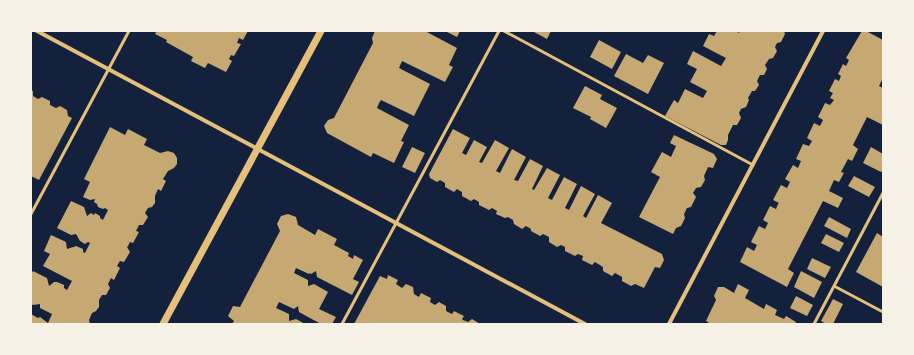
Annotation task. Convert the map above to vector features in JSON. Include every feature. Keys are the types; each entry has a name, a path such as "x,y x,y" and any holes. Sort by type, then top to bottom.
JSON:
{"street":[{"path":"37,31 586,324"},
{"path":"163,324 321,31"},
{"path":"669,324 823,31"}],"lane":[{"path":"31,214 129,31"},
{"path":"342,324 499,31"},
{"path":"504,31 753,164"},
{"path":"814,324 883,194"},
{"path":"834,286 883,312"}],"building":[{"path":"157,31 248,31 243,40 239,38 237,43 241,44 234,56 231,55 229,59 232,61 226,72 208,63 205,68 191,61 193,57 166,42 167,40 155,34"},
{"path":"375,31 425,31 457,48 449,65 453,67 445,82 402,61 399,68 430,84 414,116 381,100 379,103 377,108 409,125 401,141 404,142 394,163 373,153 371,157 327,133 324,126 328,120 334,118 373,43 372,38"},
{"path":"445,31 460,31 457,37"},
{"path":"532,31 551,31 547,39"},
{"path":"717,31 736,31 739,33 740,31 784,31 785,34 781,42 777,43 775,47 777,51 773,58 769,59 765,65 767,69 764,75 760,75 757,81 759,85 755,91 752,91 748,98 749,100 746,107 741,109 739,113 741,118 737,125 733,125 728,135 726,145 721,145 665,116 674,100 678,103 685,89 703,98 707,91 690,82 697,69 687,64 693,51 721,66 726,58 703,46 709,34 714,36"},
{"path":"862,31 866,31 883,40 883,78 879,86 883,88 883,125 867,117 853,145 858,149 852,161 848,159 841,172 844,173 839,182 834,180 829,191 843,198 838,208 823,201 788,269 794,273 787,287 740,262 747,247 754,251 757,245 751,242 759,226 765,229 768,223 763,220 770,206 776,209 779,203 773,200 781,185 787,188 790,182 785,179 793,165 798,168 801,161 796,159 803,144 809,146 812,141 807,138 814,123 820,126 823,120 818,117 825,103 830,105 834,100 830,98 833,93 829,91 835,79 839,81 841,76 838,74 843,64 846,66 849,60 846,58"},
{"path":"599,40 621,52 612,69 590,57"},
{"path":"626,54 643,63 648,55 664,63 648,94 614,76"},
{"path":"585,86 602,95 600,99 617,108 606,128 590,119 591,117 573,108"},
{"path":"31,90 33,91 33,96 38,99 42,97 50,101 50,105 56,108 60,106 67,110 68,116 72,118 39,180 31,176"},
{"path":"110,127 125,135 128,129 147,139 144,145 160,153 168,151 174,153 177,158 177,164 174,168 168,171 163,179 166,181 161,191 158,189 155,196 155,203 152,207 148,208 145,213 148,217 143,225 139,225 136,231 139,232 133,243 130,242 127,247 130,252 124,262 120,261 117,266 120,268 114,280 111,278 108,284 110,288 106,295 102,295 99,300 99,307 92,313 89,320 90,324 31,324 31,314 38,318 40,317 48,323 52,314 40,308 40,304 31,304 31,274 33,271 47,278 49,286 54,282 57,282 64,285 64,288 67,290 72,281 43,266 50,254 44,251 51,235 66,242 67,249 76,246 83,249 83,252 85,253 90,243 88,242 85,244 80,241 76,234 71,235 57,228 71,201 84,207 87,216 91,213 94,215 95,213 103,220 108,210 98,207 94,202 95,199 90,200 83,197 90,182 84,179"},
{"path":"453,129 470,138 462,153 466,155 474,140 487,147 479,162 482,163 495,140 509,148 496,171 500,173 512,149 526,157 514,180 518,181 530,159 543,166 532,189 534,190 547,168 560,175 548,198 552,200 564,177 577,184 565,208 569,210 581,186 595,194 583,216 586,218 598,195 612,203 601,223 662,254 664,260 660,268 655,267 644,288 635,284 631,286 622,281 622,277 615,273 612,276 603,271 603,267 595,262 592,265 582,260 583,256 578,254 575,256 565,251 565,247 561,245 557,247 549,242 549,237 543,234 540,236 526,226 522,229 514,224 513,220 508,217 505,218 496,214 497,211 492,208 489,210 479,205 479,202 474,199 471,201 462,196 462,192 457,189 454,192 445,187 445,183 440,180 437,182 430,178 429,174"},
{"path":"674,135 714,154 717,159 713,168 708,167 704,176 705,180 701,187 696,188 693,193 696,197 691,207 687,208 684,214 685,218 681,226 676,228 673,234 639,217 660,177 651,172 662,152 671,157 676,146 670,143"},
{"path":"412,147 425,153 415,173 402,167"},
{"path":"871,147 883,154 883,170 881,172 863,163"},
{"path":"854,176 875,187 869,197 848,186"},
{"path":"288,214 296,217 298,225 315,235 318,229 337,239 334,245 349,253 348,256 353,259 354,255 363,260 353,279 359,282 352,295 317,277 316,271 309,274 296,268 294,273 308,280 308,286 314,284 328,292 319,309 336,317 332,324 321,324 299,312 298,306 294,309 279,302 276,308 289,314 289,321 296,319 305,324 232,324 234,321 228,316 233,306 240,307 280,231 277,224 281,216"},
{"path":"829,217 851,229 847,238 824,226"},
{"path":"877,233 883,237 883,287 856,272"},
{"path":"826,234 844,243 839,252 821,243"},
{"path":"812,258 831,267 825,278 807,269"},
{"path":"801,271 822,282 814,298 794,287"},
{"path":"388,275 398,280 396,284 402,288 406,284 413,287 414,294 419,297 421,293 431,298 430,302 435,305 439,302 446,306 446,311 452,314 454,311 464,316 462,319 463,320 468,322 472,319 480,324 354,324 380,276 387,279"},
{"path":"738,284 749,290 745,298 764,309 766,304 777,310 775,315 784,319 786,316 796,322 795,324 711,324 706,321 716,300 714,296 718,287 724,287 734,293"},
{"path":"796,296 813,305 807,316 790,308"},
{"path":"833,299 843,304 833,324 826,324 821,321"}]}
